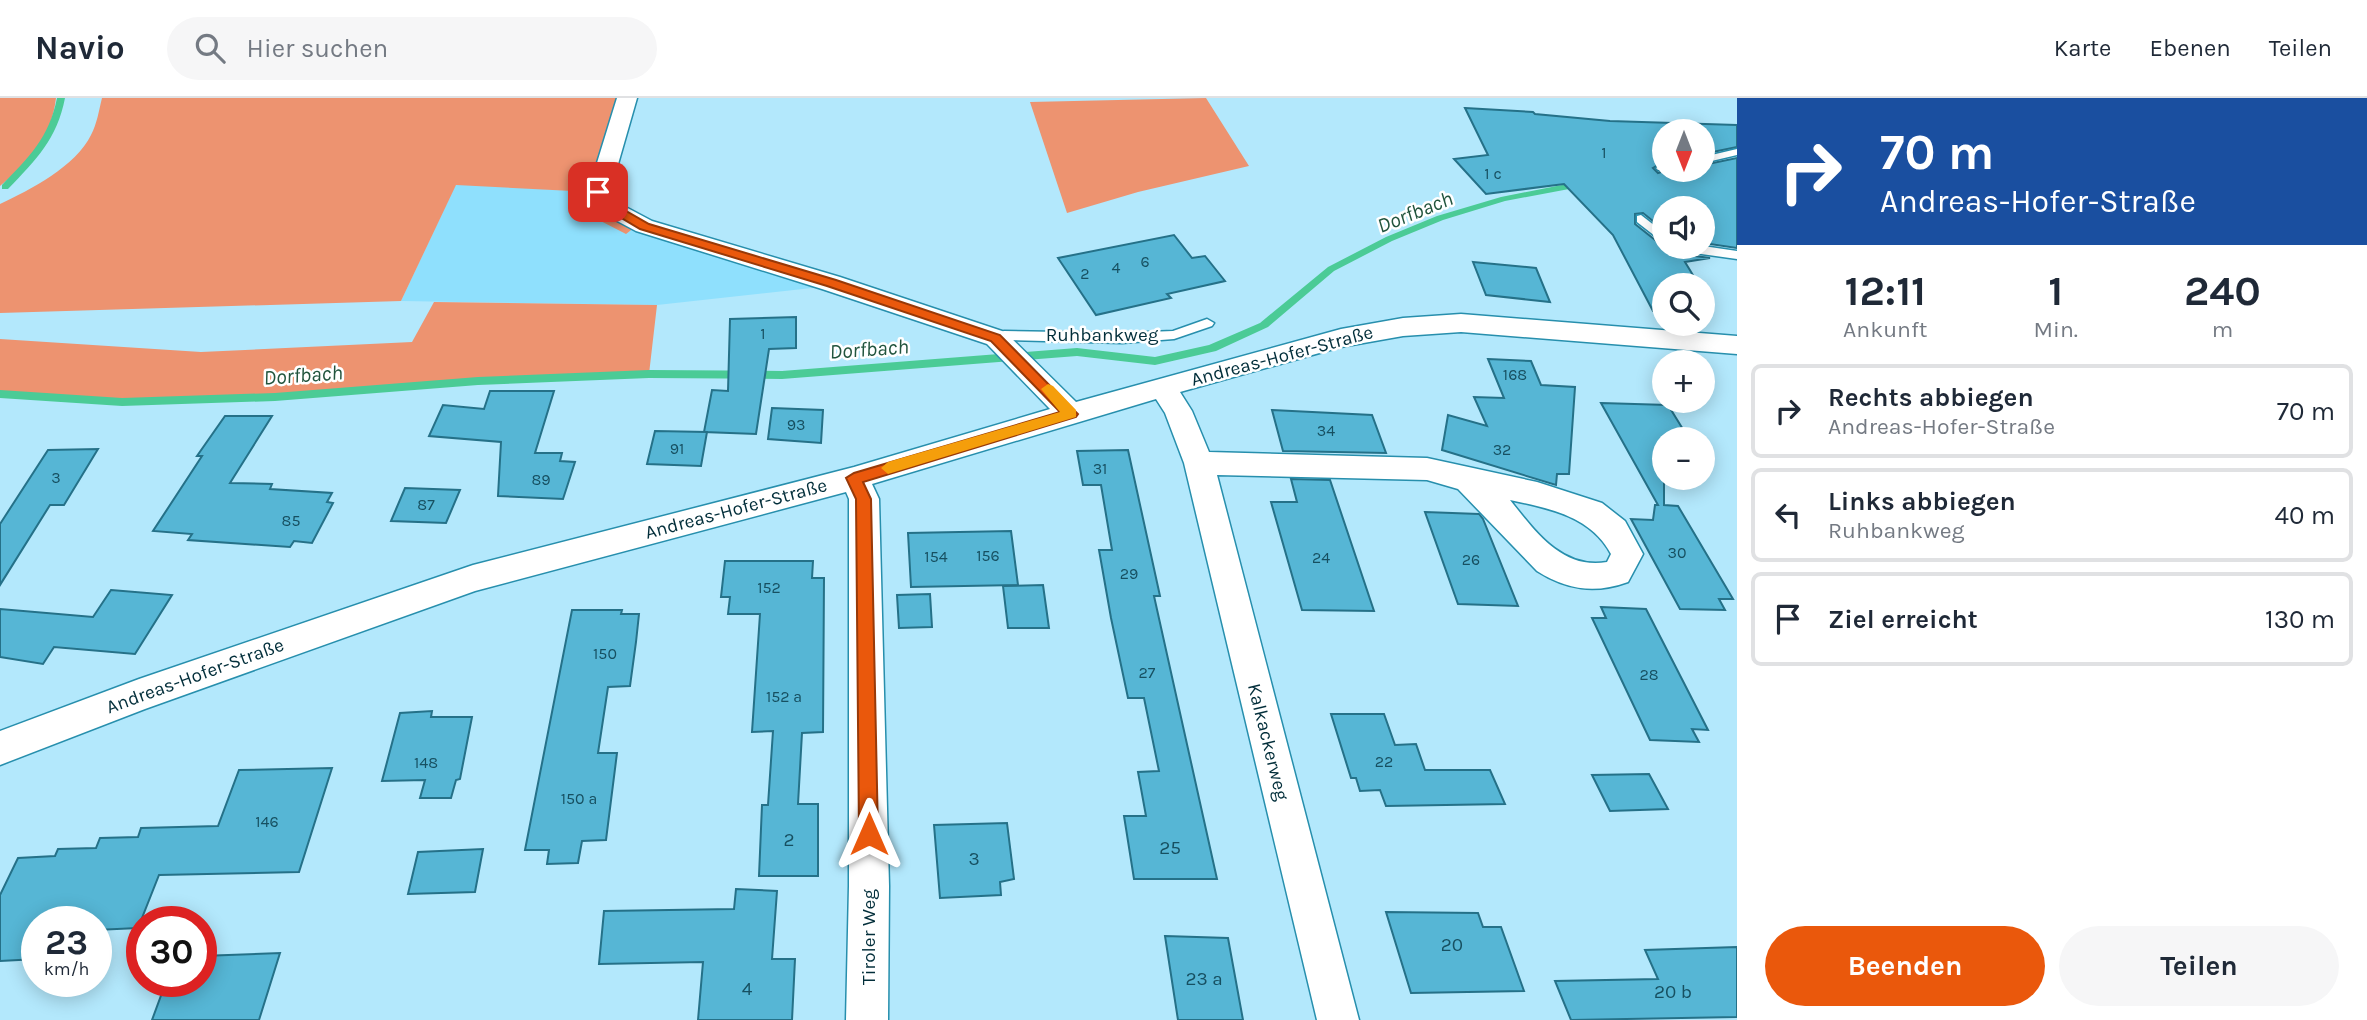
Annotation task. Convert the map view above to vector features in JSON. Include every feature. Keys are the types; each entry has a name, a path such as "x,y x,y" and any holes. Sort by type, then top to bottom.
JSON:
{"street":[{"name":"Ruhbankweg","path":"627,98 598,192 602,202 616,212 644,226 831,283 999,341 1071,414"},
{"name":"Andreas-Hofer-Straße","path":"0,748 139,695 473,578 854,478 1341,338 1403,327 1461,323 1737,345"},
{"name":"Kalkackerweg","path":"1163,388 1178,411 1199,463 1338,1020"},
{"path":"1199,463 1427,469 1537,494 1591,512 1614,530 1627,554 1617,573 1598,579 1577,577 1545,561 1523,540 1497,506 1467,479"},
{"name":"Tiroler Weg","path":"854,478 864,499 869,886 867,1020"}],"lane":[{"path":"1715,157 1737,152"},
{"path":"1641,219 1652,229"},
{"path":"1715,252 1737,255"},
{"name":"Ruhbankweg","path":"999,341 1004,335 1174,335 1207,323"}],"shaded area":[{"path":"0,98 56,98 49,125 37,148 0,186"},
{"path":"102,98 635,98 609,188 611,197 621,208 651,223 821,287 694,249 635,227 626,234 585,213 592,192 456,185 401,301 0,313 0,204 51,176 75,157 93,131"},
{"path":"1206,98 1249,166 1138,192 1067,213 1030,102"},
{"path":"456,184 593,192 634,227 694,249 821,287 657,305 401,301"},
{"path":"434,302 657,305 649,374 478,381 275,397 122,402 0,394 0,339 201,352 412,342"}],"building":[{"path":"1465,108 1652,122 1652,182 1715,182 1715,163 1737,158 1737,248 1715,245 1715,196 1652,196 1652,220 1643,213 1635,214 1635,224 1652,237 1652,259 1704,259 1685,262 1692,273 1652,273 1652,309 1613,235 1564,184 1486,194 1454,159 1488,155"},
{"path":"1715,124 1737,125 1737,147 1715,152"},
{"path":"1174,235 1192,258 1205,256 1225,281 1167,294 1171,298 1096,315 1058,258"},
{"path":"1473,262 1536,268 1550,302 1486,295"},
{"path":"796,317 796,348 769,349 756,434 704,432 712,390 728,391 730,319"},
{"path":"1488,359 1531,361 1541,385 1575,387 1569,474 1557,474 1556,485 1442,450 1448,415 1487,426 1474,397 1504,398"},
{"path":"490,391 554,391 535,453 562,453 560,461 575,462 563,499 498,496 501,442 429,436 443,405 484,409"},
{"path":"1601,403 1652,405 1652,413 1673,413 1682,427 1652,427 1652,490 1664,490 1664,505 1678,506 1733,599 1719,599 1725,610 1680,609 1631,519 1653,520 1655,505 1658,505"},
{"path":"772,408 823,410 821,443 768,439"},
{"path":"1272,410 1372,415 1386,453 1283,451"},
{"path":"225,416 272,416 230,483 272,484 270,489 332,493 327,502 333,503 312,543 294,541 290,547 188,540 192,534 153,531 202,456 197,456"},
{"path":"655,431 707,432 701,466 647,464"},
{"path":"98,449 64,505 50,505 0,585 0,524 48,450"},
{"path":"1128,450 1160,596 1154,596 1217,879 1134,879 1124,816 1146,816 1138,772 1159,771 1144,698 1128,698 1111,618 1099,550 1112,550 1101,485 1083,485 1077,451"},
{"path":"1291,479 1330,480 1374,611 1302,610 1271,502 1297,502"},
{"path":"405,488 460,490 446,523 391,521"},
{"path":"1425,512 1479,514 1518,606 1458,604"},
{"path":"1011,531 1018,585 911,587 908,533"},
{"path":"725,561 813,561 812,578 824,578 823,732 802,733 798,804 818,804 818,876 759,876 762,805 768,805 773,731 752,732 760,614 728,614 730,597 721,597"},
{"path":"1043,585 1049,628 1008,628 1003,586"},
{"path":"111,590 172,595 135,654 54,647 43,664 0,657 0,609 93,617"},
{"path":"930,594 932,627 899,628 897,595"},
{"path":"1601,607 1646,609 1708,730 1692,729 1699,742 1650,740 1592,618 1606,618"},
{"path":"572,610 622,610 621,614 639,614 630,686 608,687 598,753 617,753 606,840 582,841 578,863 547,864 549,850 525,850"},
{"path":"432,711 431,717 472,717 460,779 456,780 451,798 420,798 425,780 382,781 400,713"},
{"path":"1331,714 1384,714 1395,745 1416,744 1425,770 1490,770 1505,804 1386,806 1380,790 1360,791 1356,778 1351,778"},
{"path":"332,768 299,872 159,875 147,906 126,906 126,929 112,929 112,906 21,906 21,960 0,961 0,895 18,858 55,856 58,849 96,848 100,838 138,837 141,828 218,826 239,770"},
{"path":"1649,774 1668,809 1610,811 1592,775"},
{"path":"1007,823 1014,879 1000,882 1001,895 940,898 934,825"},
{"path":"483,849 475,892 408,894 418,852"},
{"path":"736,889 777,891 772,959 795,959 792,1020 698,1020 703,962 599,964 604,911 734,909"},
{"path":"1386,912 1478,913 1483,927 1501,927 1524,991 1411,993"},
{"path":"1165,936 1228,938 1243,1020 1178,1020"},
{"path":"1737,947 1737,1017 1571,1020 1555,981 1658,979 1645,950"},
{"path":"280,953 259,1020 152,1020 160,997 217,997 217,955"}],"waterway":[{"path":"5,187 48,137 54,126 61,98"},
{"name":"Dorfbach","path":"0,394 122,402 275,397 478,381 649,374 782,375 1077,352 1155,361 1212,348 1264,325 1331,269 1389,239 1440,218 1504,199 1582,184"}],"slow traffic":[{"path":"888,468 1071,414 1048,389"}],"route":[{"path":"598,192 602,202 644,226 831,283 996,338 1071,414 854,478 864,499 869,834"}]}
